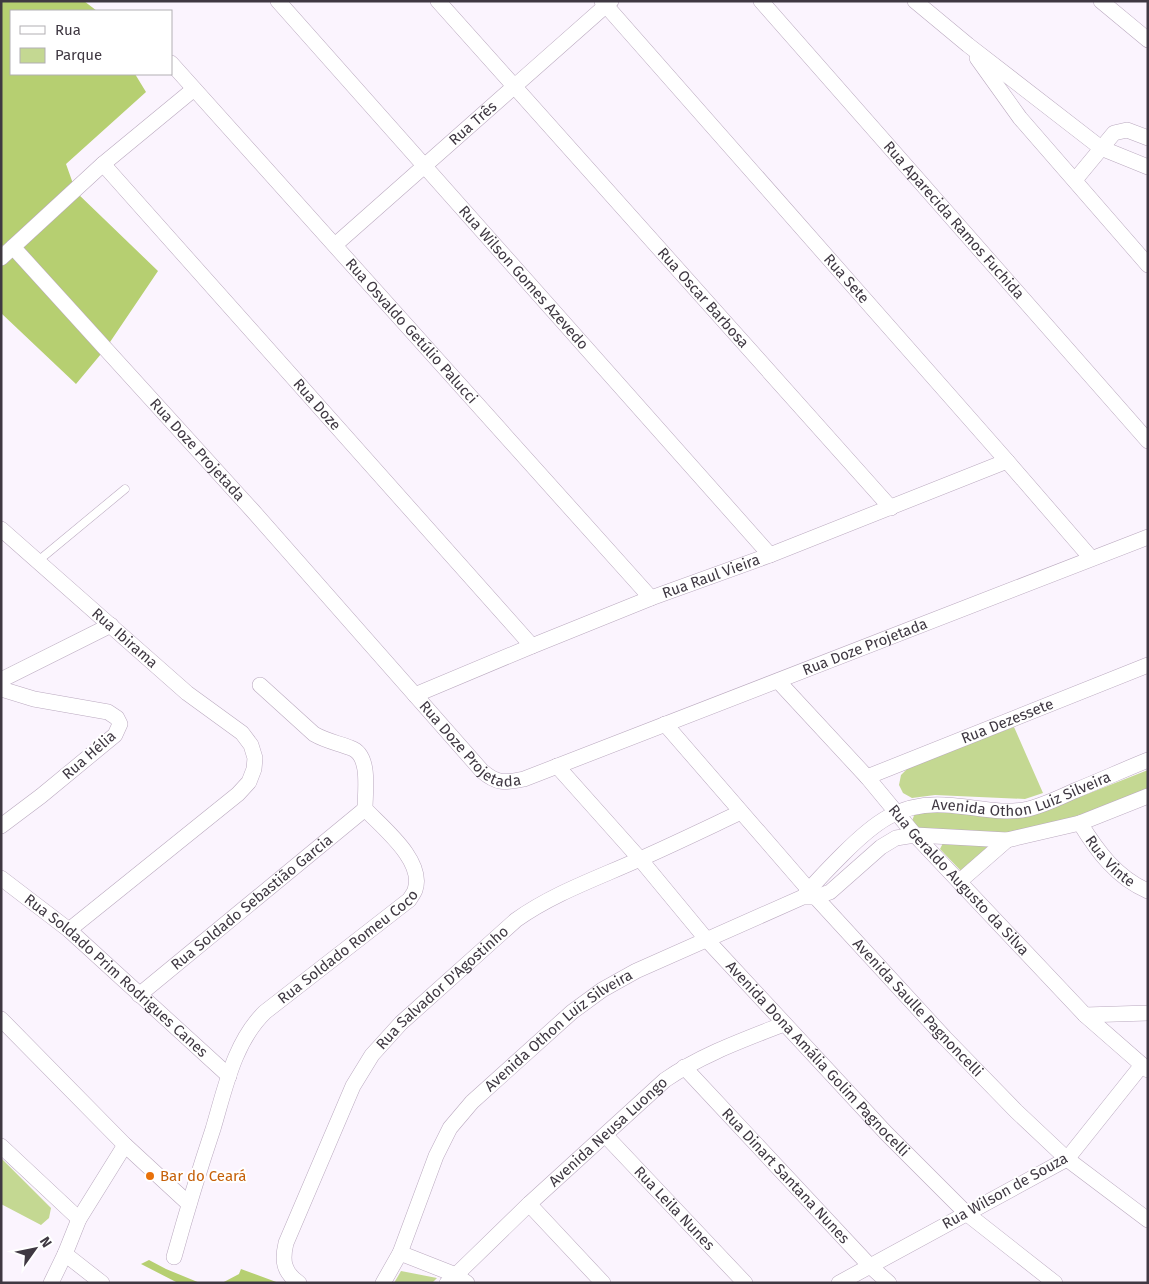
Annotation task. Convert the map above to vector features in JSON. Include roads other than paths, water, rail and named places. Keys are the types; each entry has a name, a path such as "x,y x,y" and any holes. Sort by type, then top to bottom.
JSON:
{"street":[{"name":"Rua Wilson Gomes Azevedo","path":"278,1 770,555"},
{"name":"Rua Oscar Barbosa","path":"438,1 892,508"},
{"name":"Rua Aparecida Ramos Fuchida","path":"761,1 1148,441"},
{"path":"916,1 968,45 1101,148 1148,167"},
{"path":"1101,1 1148,40"},
{"name":"Rua Três","path":"335,245 425,167 606,3"},
{"name":"Rua Sete","path":"606,3 1091,558"},
{"path":"968,45 1020,118 1148,265"},
{"name":"Rua Osvaldo Getúlio Palucci","path":"172,64 651,598"},
{"path":"1,258 103,164 194,89"},
{"path":"1075,180 1114,133 1127,130 1148,138"},
{"name":"Rua Doze","path":"103,164 532,646"},
{"name":"Rua Doze Projetada","path":"13,247 252,511 482,771 491,779 500,782 510,782 557,766 1148,537"},
{"name":"Rua Raul Vieira","path":"415,695 651,598 770,555 1007,462"},
{"name":"Rua Ibirama","path":"1,529 187,693 242,734 251,745 255,758 254,769 249,782 238,794 69,930"},
{"path":"1,680 111,625"},
{"name":"Rua Dezessete","path":"867,777 1148,665"},
{"name":"Rua Geraldo Augusto da Silva","path":"778,681 867,777 915,835 1085,1016 1145,1068"},
{"path":"260,685 314,734 323,740 358,751 364,759 366,809"},
{"name":"Rua Hélia","path":"1,689 34,699 108,712 118,718 120,724 119,729 114,735 41,796 1,826"},
{"name":"Avenida Saulle Pagnoncelli","path":"664,724 810,895 1016,1111 1067,1159 1148,1220"},
{"name":"Avenida Othon Luiz Silveira","path":"810,895 818,879 862,835 881,820 897,812 917,806 943,804 1004,811 1027,810 1148,760"},
{"name":"Avenida Dona Amália Golim Pagnocelli","path":"557,766 640,859 707,940 886,1133 966,1213 1055,1283"},
{"name":"Avenida Othon Luiz Silveira","path":"383,1283 400,1253 436,1156 450,1128 472,1102 572,1012 602,990 636,971 810,895 830,892 881,847 896,838 915,835 1007,840 1080,823 1148,796"},
{"name":"Rua Soldado Sebastião Garcia","path":"139,995 366,809"},
{"name":"Rua Soldado Romeu Coco","path":"174,1257 229,1076 245,1036 255,1022 308,978 409,900 415,890 417,881 415,868 408,855 366,809"},
{"name":"Rua Salvador D'Agostinho","path":"299,1283 292,1278 285,1268 283,1255 286,1243 352,1086 372,1055 400,1024 516,920 535,906 741,812"},
{"name":"Rua Vinte","path":"1080,823 1093,845 1118,873 1137,887 1148,891"},
{"path":"960,881 1007,840"},
{"name":"Rua Soldado Prim Rodrigues Canes","path":"1,878 69,930 229,1076"},
{"path":"1085,1016 1148,1013"},
{"path":"1,1019 125,1145 189,1204"},
{"name":"Avenida Neusa Luongo","path":"457,1280 529,1204 665,1080 684,1067 717,1051 784,1024"},
{"name":"Rua Dinart Santana Nunes","path":"684,1067 870,1266 889,1283"},
{"name":"Rua Wilson de Souza","path":"839,1283 1067,1159 1145,1068"},
{"name":"Rua Leila Nunes","path":"605,1135 745,1283"},
{"path":"51,1283 79,1219 125,1145"},
{"path":"1,1146 79,1219"},
{"path":"529,1204 604,1283"},
{"path":"400,1253 457,1280"},
{"path":"65,1254 102,1283"}],"lane":[{"path":"38,561 125,489"}],"place":[{"name":"Bar do Ceará","path":"150,1176"}]}
